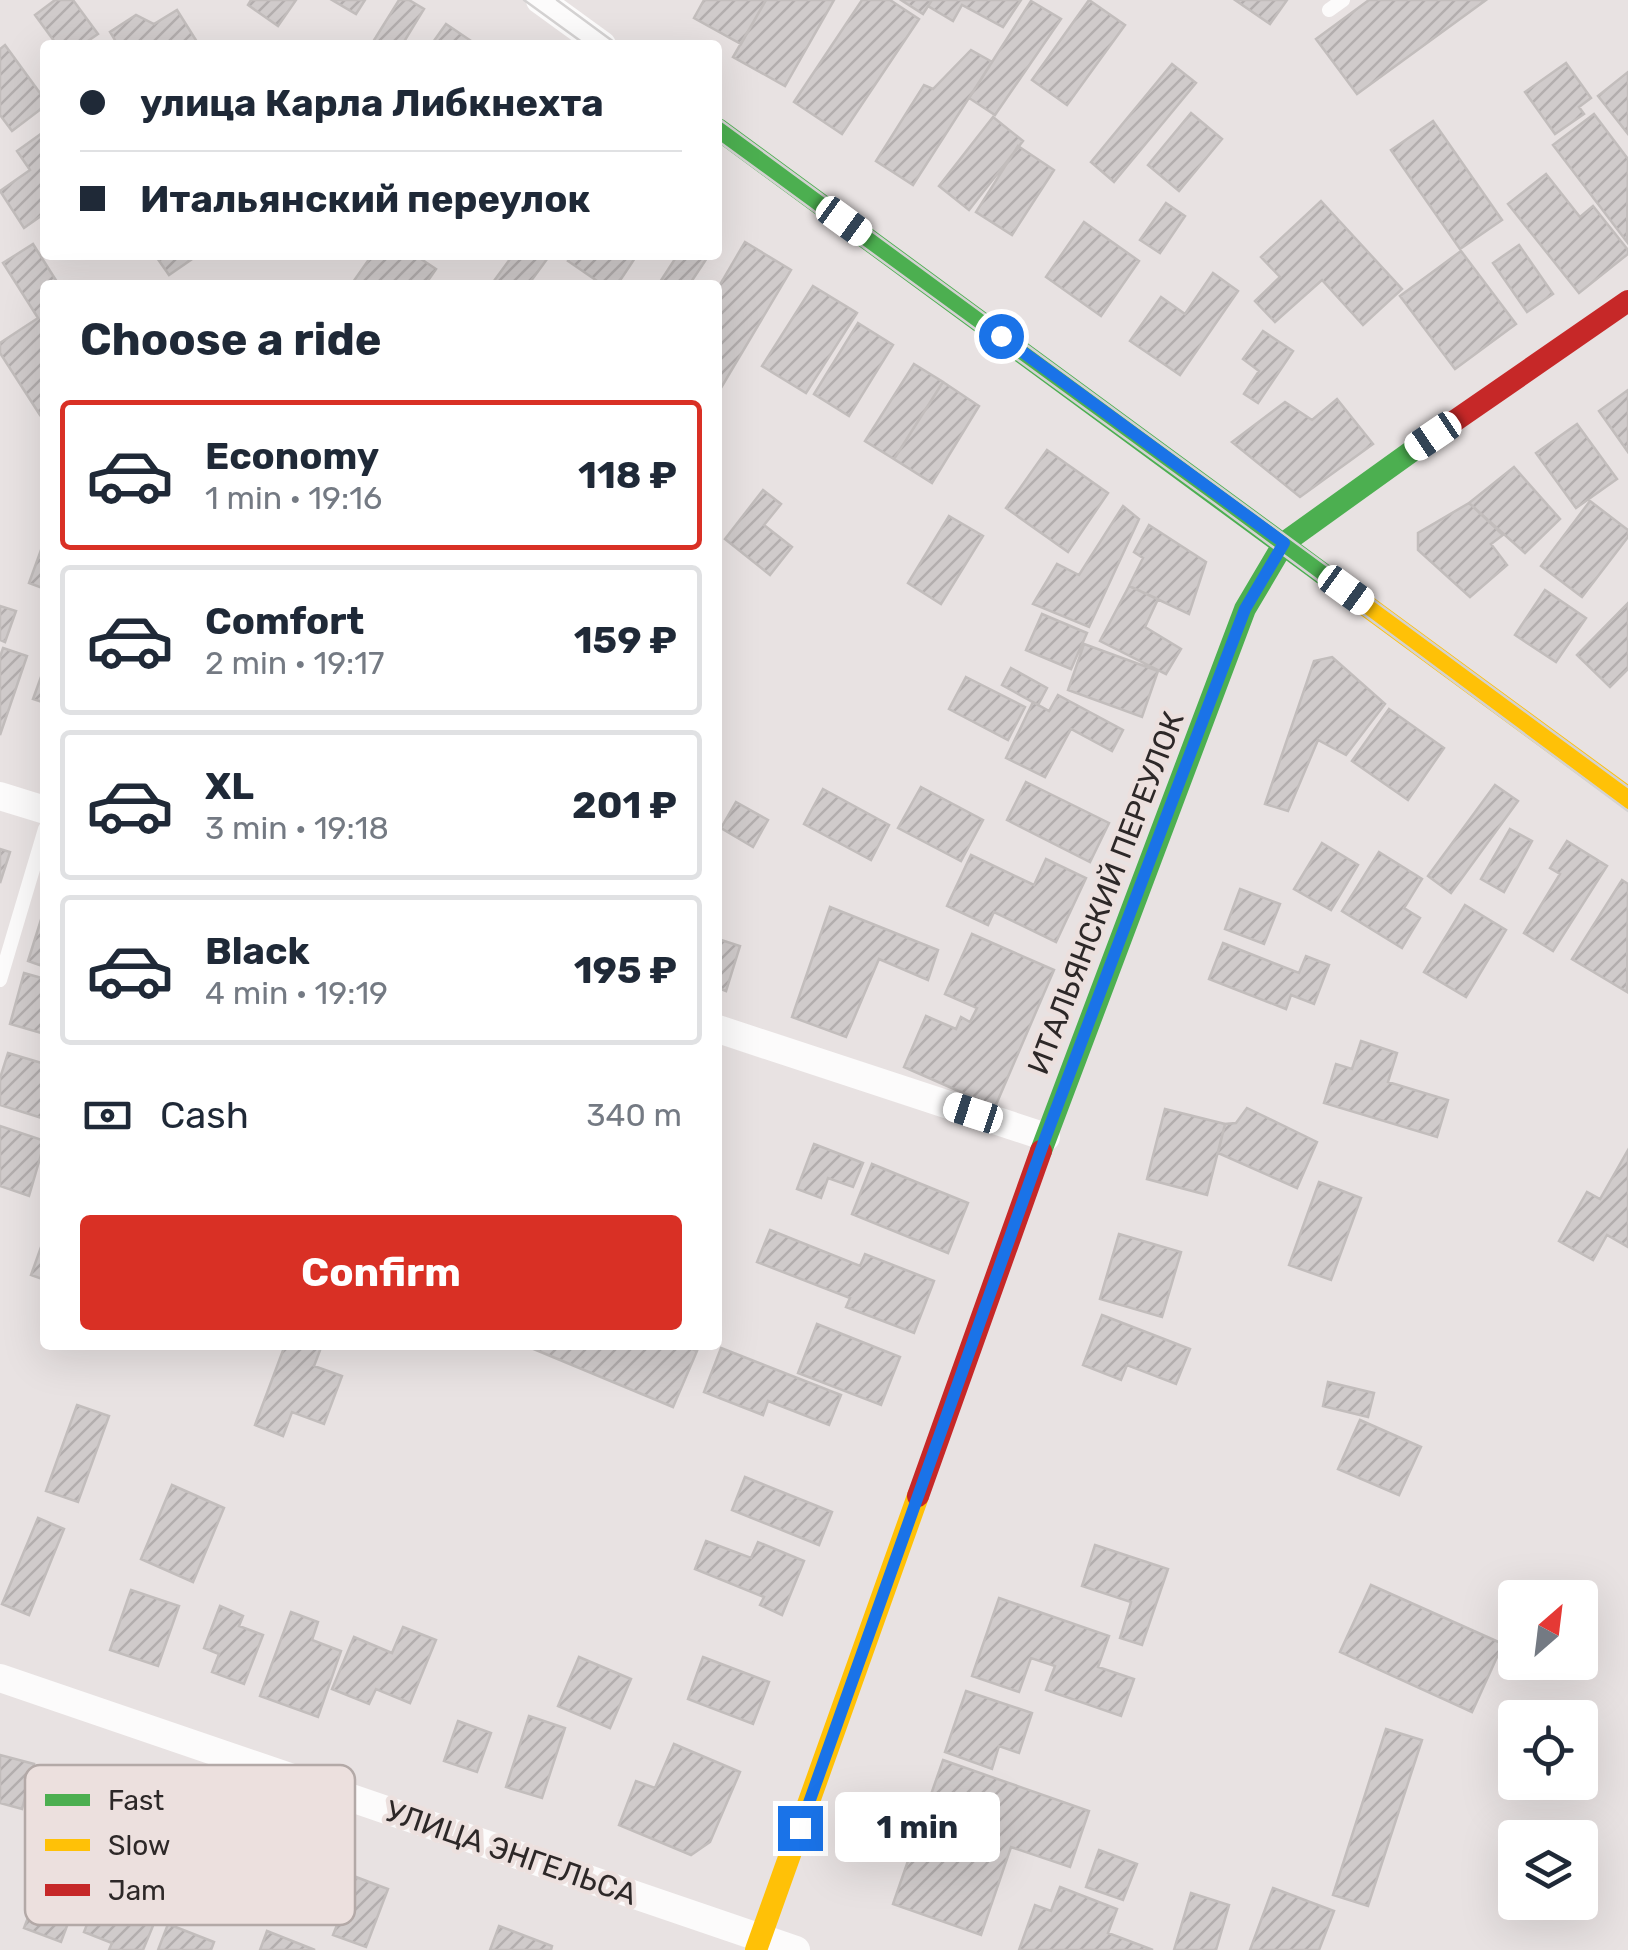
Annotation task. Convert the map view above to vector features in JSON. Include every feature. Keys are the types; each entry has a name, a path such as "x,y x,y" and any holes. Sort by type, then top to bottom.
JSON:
{"street":[{"path":"540,0 595,40"},
{"path":"722,132 1628,798"},
{"name":"ИТАЛЬЯНСКИЙ ПЕРЕУЛОК","path":"758,1944 1046,1136 1245,609 1284,543 1368,480 1628,301"},
{"path":"0,796 40,808"},
{"path":"722,1031 1046,1136"},
{"name":"УЛИЦА ЭНГЕЛЬСА","path":"0,1678 248,1765"},
{"name":"УЛИЦА ЭНГЕЛЬСА","path":"355,1803 758,1944 796,1950"}],"lane":[{"path":"1329,10 1343,0"},
{"path":"0,980 40,845"}],"building":[{"path":"55,0 73,0 98,34 89,40 53,40 35,15"},
{"path":"251,0 296,0 278,26 248,5"},
{"path":"332,0 365,0 356,14"},
{"path":"399,0 409,0 424,9 405,40 374,40"},
{"path":"704,0 766,0 741,44 694,18"},
{"path":"766,0 834,0 785,86 733,57"},
{"path":"862,0 890,0 919,19 842,134 794,102"},
{"path":"901,0 932,0 923,14"},
{"path":"932,0 1021,0 1003,27 962,5 953,21 928,6"},
{"path":"1089,0 1125,25 1067,105 1032,80"},
{"path":"1235,0 1287,0 1270,24"},
{"path":"1369,0 1486,0 1357,94 1316,39"},
{"path":"1031,1 1061,19 995,115 969,98"},
{"path":"177,10 196,40 115,40 110,32 136,15 154,24"},
{"path":"446,24 470,40 435,40"},
{"path":"5,45 40,93 40,110 12,131 0,115 0,49"},
{"path":"971,50 992,62 913,185 876,161 924,85 933,89"},
{"path":"1566,63 1591,98 1579,107 1584,114 1555,134 1525,92"},
{"path":"1172,64 1196,83 1114,182 1091,162"},
{"path":"1628,72 1628,134 1598,96"},
{"path":"1191,113 1222,139 1179,191 1148,165"},
{"path":"1594,114 1628,159 1627,242 1553,145"},
{"path":"993,117 1023,141 969,210 939,186"},
{"path":"1433,121 1502,220 1460,249 1391,150"},
{"path":"40,135 40,217 24,228 0,191 30,170 17,151"},
{"path":"1018,146 1054,170 1012,235 976,212"},
{"path":"1546,174 1580,217 1593,206 1628,250 1628,254 1579,293 1508,204"},
{"path":"1321,201 1402,289 1363,325 1322,280 1275,322 1255,301 1280,277 1261,257"},
{"path":"1166,203 1185,216 1160,253 1140,240"},
{"path":"1084,222 1139,261 1101,316 1046,277"},
{"path":"745,242 791,270 722,386 722,281"},
{"path":"33,244 56,280 40,280 40,415 0,353 0,343 38,318 3,263"},
{"path":"1519,245 1553,294 1527,312 1493,263"},
{"path":"1461,251 1516,324 1455,369 1400,296"},
{"path":"158,260 191,260 169,275"},
{"path":"368,260 422,260 436,269 428,280 354,280"},
{"path":"509,260 546,260 532,280 495,280"},
{"path":"634,260 620,280 596,280 568,261"},
{"path":"674,260 706,260 692,280 661,280"},
{"path":"1213,273 1238,291 1180,375 1130,341 1161,297 1185,314"},
{"path":"813,286 857,313 806,393 762,366"},
{"path":"858,323 893,345 849,416 814,394"},
{"path":"1263,331 1293,351 1258,403 1244,394 1259,371 1243,359"},
{"path":"914,364 943,382 894,459 865,441"},
{"path":"943,382 979,406 932,483 894,459"},
{"path":"1628,390 1628,452 1599,411"},
{"path":"1337,399 1373,444 1300,497 1232,442 1285,402 1312,420"},
{"path":"1577,424 1617,479 1576,508 1536,453"},
{"path":"1047,450 1108,493 1068,552 1006,508"},
{"path":"1514,467 1560,519 1525,553 1469,503"},
{"path":"763,490 781,504 764,525 792,547 770,575 725,539"},
{"path":"1590,501 1628,530 1628,537 1582,597 1541,566"},
{"path":"1469,503 1503,535 1491,544 1507,565 1470,597 1418,550 1418,533"},
{"path":"1123,506 1139,519 1089,627 1033,604 1057,564 1079,575"},
{"path":"949,516 983,536 941,604 908,583"},
{"path":"1149,525 1206,562 1189,614 1129,586 1143,558 1134,552"},
{"path":"40,553 40,587 29,583"},
{"path":"1129,586 1158,599 1145,627 1181,649 1166,674 1100,641"},
{"path":"1545,590 1586,618 1556,662 1515,635"},
{"path":"1628,603 1628,669 1610,687 1577,655"},
{"path":"0,606 16,611 5,642 0,640"},
{"path":"1042,614 1087,633 1071,669 1026,650"},
{"path":"1084,644 1158,671 1142,717 1068,690"},
{"path":"3,648 27,656 0,735 0,657"},
{"path":"1332,657 1385,704 1346,755 1318,740 1288,811 1265,804 1314,661"},
{"path":"1011,668 1047,688 1038,705 1002,685"},
{"path":"966,677 1025,707 1008,740 949,709"},
{"path":"40,680 40,701 33,699"},
{"path":"1058,695 1123,730 1112,751 1071,729 1045,777 1006,758 1033,702 1049,711"},
{"path":"1389,709 1444,748 1408,800 1352,761"},
{"path":"1026,782 1109,823 1090,862 1007,820"},
{"path":"1495,785 1518,801 1451,893 1428,876"},
{"path":"921,787 983,820 961,861 898,828"},
{"path":"823,789 889,825 871,860 804,824"},
{"path":"736,802 768,820 753,847 722,826"},
{"path":"1510,829 1532,841 1504,892 1481,879"},
{"path":"1567,841 1607,866 1553,951 1524,933 1560,874 1550,868"},
{"path":"1322,843 1358,865 1331,910 1294,889"},
{"path":"0,849 10,852 0,883"},
{"path":"1379,852 1422,879 1404,908 1420,918 1402,948 1342,911"},
{"path":"971,855 1034,885 1046,859 1086,878 1056,942 994,912 988,925 947,906"},
{"path":"1622,880 1628,884 1627,992 1572,959"},
{"path":"1240,889 1280,904 1264,944 1225,929"},
{"path":"1465,905 1506,930 1466,997 1424,972"},
{"path":"830,907 938,950 928,980 879,959 846,1037 792,1017"},
{"path":"40,923 40,965 28,961"},
{"path":"972,934 1054,970 995,1107 904,1067 926,1016 956,1029 961,1017 970,1022 977,1008 945,994"},
{"path":"722,940 740,946 726,991 722,990"},
{"path":"1223,943 1299,973 1306,956 1329,965 1314,1004 1291,995 1286,1009 1209,979"},
{"path":"24,973 40,978 40,1033 10,1024"},
{"path":"1361,1041 1397,1053 1388,1082 1448,1100 1437,1137 1324,1103 1336,1064 1352,1069"},
{"path":"8,1053 40,1063 40,1117 0,1105 0,1078"},
{"path":"1247,1108 1317,1142 1297,1188 1218,1153 1225,1124 1236,1123"},
{"path":"1165,1109 1225,1124 1207,1195 1147,1179"},
{"path":"0,1126 40,1139 40,1158 29,1196 0,1186"},
{"path":"814,1144 863,1163 853,1187 828,1178 821,1198 797,1189"},
{"path":"1628,1150 1628,1247 1607,1235 1593,1260 1559,1241 1587,1192 1600,1199"},
{"path":"872,1164 968,1203 948,1253 852,1214"},
{"path":"1319,1182 1361,1198 1331,1280 1289,1265"},
{"path":"770,1230 860,1266 865,1254 934,1281 914,1333 846,1307 850,1298 757,1262"},
{"path":"1119,1234 1181,1252 1162,1317 1100,1299"},
{"path":"40,1250 40,1278 31,1275"},
{"path":"1102,1315 1190,1349 1176,1384 1127,1365 1121,1380 1083,1365"},
{"path":"817,1324 900,1357 881,1405 798,1373"},
{"path":"722,1348 841,1395 829,1425 768,1401 763,1415 704,1392"},
{"path":"283,1350 320,1350 314,1366 342,1376 324,1424 292,1412 283,1436 255,1425"},
{"path":"536,1350 697,1351 673,1407"},
{"path":"1328,1382 1374,1393 1368,1417 1323,1406"},
{"path":"77,1405 109,1416 78,1502 46,1491"},
{"path":"1360,1420 1421,1447 1399,1495 1338,1469"},
{"path":"745,1477 832,1512 819,1545 732,1510"},
{"path":"172,1485 224,1508 193,1582 141,1559"},
{"path":"38,1518 64,1529 29,1615 2,1604"},
{"path":"706,1541 751,1558 758,1542 804,1561 782,1615 760,1605 764,1597 695,1569"},
{"path":"1095,1545 1168,1569 1142,1645 1120,1638 1131,1602 1082,1586"},
{"path":"1371,1585 1498,1642 1498,1655 1472,1712 1340,1652"},
{"path":"131,1590 179,1606 158,1666 110,1650"},
{"path":"999,1598 1109,1636 1098,1667 1134,1679 1121,1716 1046,1690 1055,1666 1031,1658 1019,1692 972,1676"},
{"path":"220,1606 243,1616 239,1626 263,1635 244,1684 212,1672 219,1654 204,1648"},
{"path":"291,1612 318,1622 312,1640 341,1651 318,1717 260,1696"},
{"path":"403,1627 436,1640 410,1703 376,1689 369,1704 332,1689 354,1637 392,1653"},
{"path":"579,1657 631,1679 610,1728 558,1706"},
{"path":"703,1657 769,1682 753,1724 688,1699"},
{"path":"966,1691 1032,1713 1019,1753 999,1746 992,1769 945,1752"},
{"path":"529,1716 565,1728 542,1798 506,1787"},
{"path":"458,1721 491,1733 477,1772 444,1761"},
{"path":"1386,1729 1422,1740 1368,1906 1333,1895"},
{"path":"674,1744 740,1772 710,1842 691,1855 619,1825 636,1781 655,1788"},
{"path":"0,1755 34,1764 25,1765 22,1809 0,1803"},
{"path":"943,1760 1089,1811 1070,1867 1011,1847 981,1935 893,1904"},
{"path":"1099,1850 1137,1864 1123,1900 1086,1887"},
{"path":"355,1880 388,1889 366,1947 333,1935 337,1925 355,1925"},
{"path":"1060,1887 1117,1909 1108,1933 1153,1950 1019,1950 1035,1905 1051,1911"},
{"path":"1273,1888 1334,1911 1319,1950 1250,1950"},
{"path":"1191,1893 1229,1905 1216,1950 1174,1950"},
{"path":"25,1925 67,1925 61,1942 24,1928"},
{"path":"87,1925 153,1925 143,1950 109,1950 112,1943 84,1932"},
{"path":"168,1925 214,1942 211,1950 158,1950"},
{"path":"499,1926 552,1946 551,1950 490,1950"},
{"path":"267,1931 315,1950 260,1950"}],"tram line":[{"path":"524,0 579,40"},
{"path":"557,0 611,40"},
{"path":"722,121 1628,787"},
{"path":"722,144 1628,811"}],"traffic: fast":[{"path":"722,132 1334,582"},
{"path":"1041,1151 1245,609 1284,543 1440,431"}],"traffic: slow":[{"path":"1334,582 1628,798"},
{"path":"756,1950 918,1496"}],"traffic: jam":[{"path":"1440,431 1628,301"},
{"path":"918,1496 1041,1151"}],"route":[{"path":"800,1828 1046,1136 1165,820 1245,609 1284,543 1001,336"}]}
